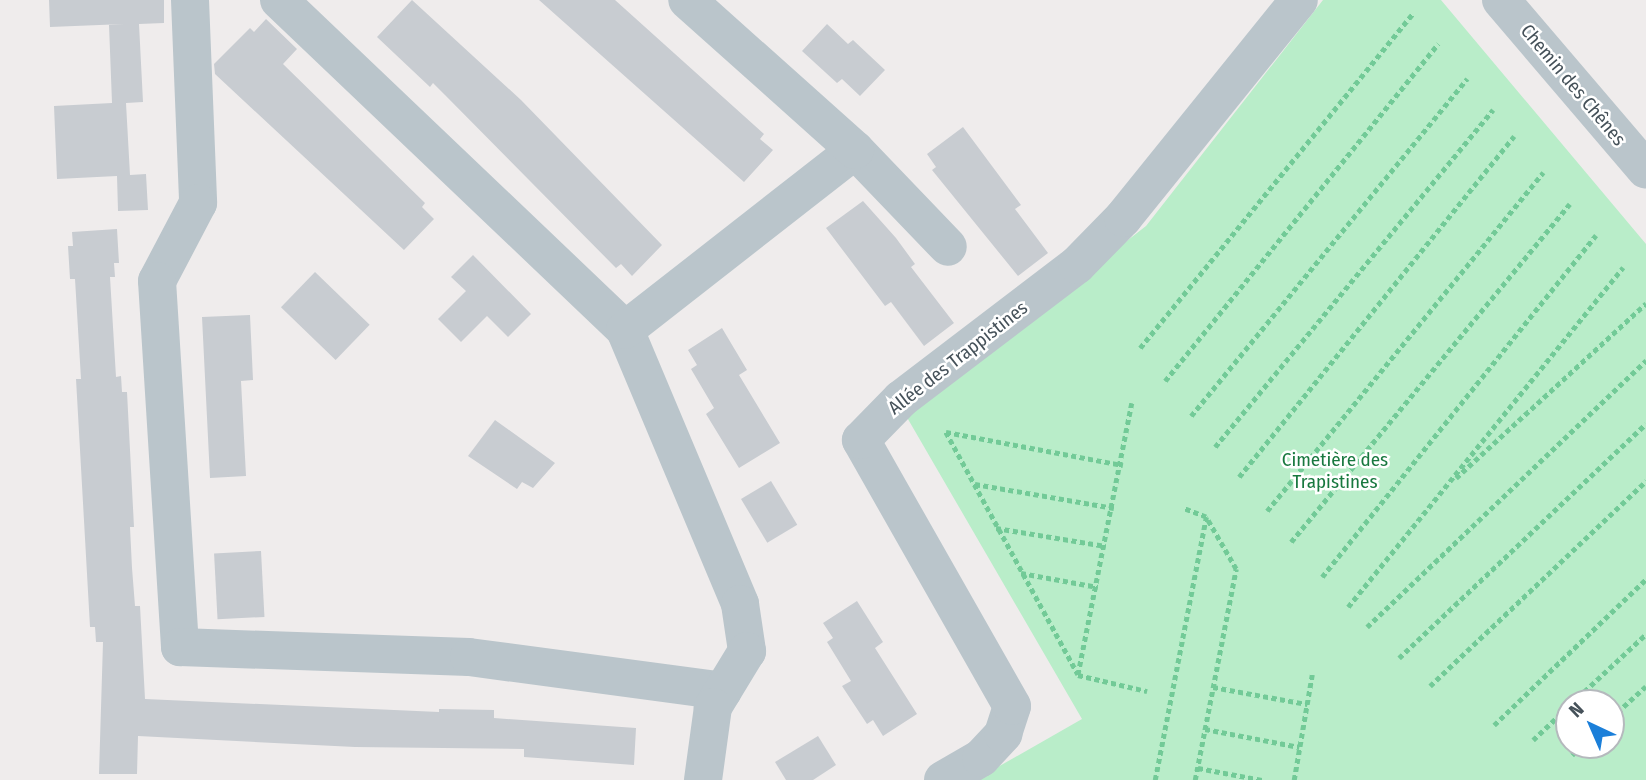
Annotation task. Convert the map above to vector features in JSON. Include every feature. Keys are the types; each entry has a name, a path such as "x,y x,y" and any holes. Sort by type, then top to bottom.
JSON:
{"street":[{"path":"190,0 198,203 157,281 180,647 469,657 723,691"},
{"path":"279,0 625,330 740,604 747,651 713,707 703,780"},
{"path":"687,0 855,150 948,247"},
{"name":"Allée des Trappistines","path":"943,780 981,758 1003,734 1012,706 861,440 901,398 1077,265 1123,218 1299,0"},
{"name":"Chemin des Chênes","path":"1501,0 1646,170"},
{"path":"625,330 855,150"}],"path":[{"path":"1140,348 1413,13"},
{"path":"1165,381 1438,44"},
{"path":"1191,416 1467,79"},
{"path":"1215,447 1493,110"},
{"path":"1240,477 1514,136"},
{"path":"1266,511 1543,172"},
{"path":"1292,541 1570,204"},
{"path":"1322,577 1596,235"},
{"path":"1348,607 1623,268"},
{"path":"1444,489 1646,303"},
{"path":"1367,627 1646,360"},
{"path":"1078,675 1123,466 1132,403"},
{"path":"1399,658 1646,424"},
{"path":"1123,466 946,432 995,528 1078,675 1147,691"},
{"path":"1430,686 1646,481"},
{"path":"974,484 1114,508"},
{"path":"1184,508 1206,517 1236,569 1195,780"},
{"path":"1155,780 1206,517"},
{"path":"995,528 1106,546"},
{"path":"1020,573 1098,587"},
{"path":"1494,725 1646,579"},
{"path":"1587,689 1646,634"},
{"path":"1294,780 1312,675"},
{"path":"1625,705 1646,686"},
{"path":"1213,687 1307,704"},
{"path":"1532,740 1555,719"},
{"path":"1205,729 1299,747"},
{"path":"1198,768 1262,780"}],"green space":[{"name":"Cimetière des Trapistines","path":"1323,0 1441,0 1646,244 1646,780 975,780 1082,719 905,414 1146,226"}],"building":[{"path":"49,0 164,0 164,23 139,24 143,102 126,103 130,175 146,174 148,210 118,211 117,176 57,179 54,106 112,103 109,25 124,24 50,27"},
{"path":"412,0 521,100 662,245 632,276 621,264 616,268 433,83 430,87 377,37"},
{"path":"539,0 615,0 764,134 760,139 773,150 744,182"},
{"path":"266,19 297,49 283,64 425,203 422,207 434,219 404,250 215,74 214,64 250,28 254,32"},
{"path":"827,24 848,44 853,40 885,70 860,96 842,79 837,83 802,51"},
{"path":"963,127 1021,205 1015,209 1048,253 1018,276 932,170 936,167 927,154"},
{"path":"863,201 896,238 915,264 911,267 954,323 924,346 891,302 885,306 826,228"},
{"path":"117,229 119,263 114,263 115,277 110,277 116,377 121,376 122,392 127,392 134,527 130,527 132,568 135,606 140,606 145,699 439,712 439,709 494,710 494,718 636,728 634,765 524,757 524,749 355,747 138,736 137,774 99,774 103,642 96,642 95,627 90,627 76,379 81,379 75,279 70,279 68,246 73,246 72,232"},
{"path":"473,255 531,314 508,337 487,316 461,342 438,319 466,291 451,277"},
{"path":"315,272 370,325 336,360 281,307"},
{"path":"250,315 253,380 241,381 246,476 210,478 202,317"},
{"path":"722,328 747,370 739,375 780,443 739,468 706,414 714,408 691,369 697,365 688,350"},
{"path":"495,420 555,463 533,488 522,482 517,489 468,456"},
{"path":"771,481 797,525 767,543 741,499"},
{"path":"261,551 264,617 218,619 214,553"},
{"path":"857,601 883,642 875,648 917,714 883,736 873,720 867,724 842,686 851,681 827,642 833,638 823,623"},
{"path":"818,736 836,765 813,780 786,780 775,762"}]}
